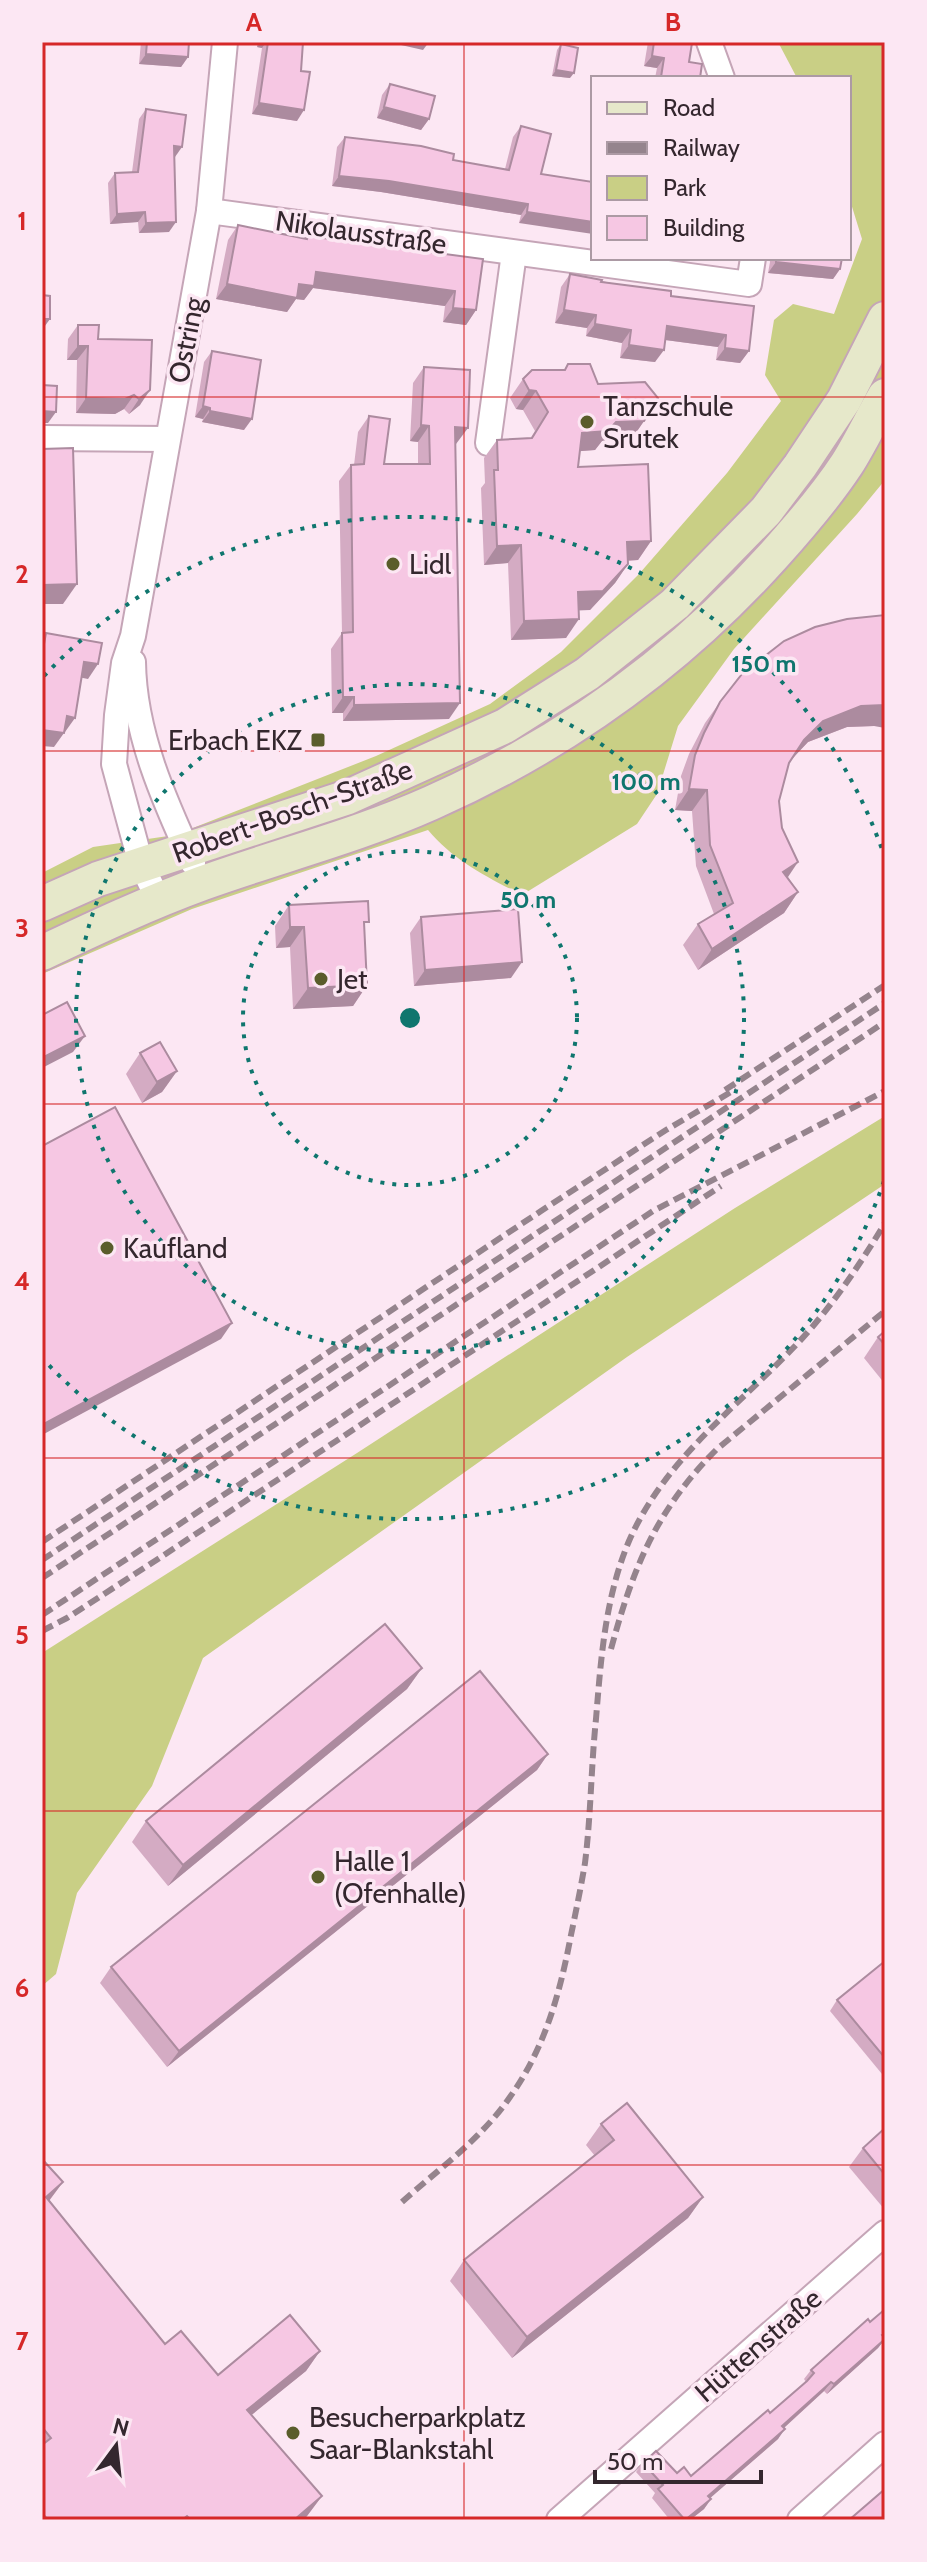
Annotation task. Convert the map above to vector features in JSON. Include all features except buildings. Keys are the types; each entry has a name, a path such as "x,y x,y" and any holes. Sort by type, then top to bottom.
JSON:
{"main road":[{"name":"Robert-Bosch-Straße","path":"42,904 141,864 348,797 505,726 587,674 675,604 766,511 844,400 885,319"},
{"name":"Robert-Bosch-Straße","path":"42,953 118,916 202,883 430,804 518,759 593,714 709,622 808,517 847,464 885,396"}],"street":[{"name":"Ostring","path":"159,901 141,864 114,764 117,715 124,663 133,636 209,211 225,42"},
{"path":"709,42 721,76"},
{"name":"Nikolausstraße","path":"209,211 749,284 753,260"},
{"path":"488,443 514,253"},
{"path":"844,400 885,350"},
{"path":"847,464 885,415"},
{"path":"42,438 167,439"},
{"name":"Ostring","path":"133,636 134,679 146,749 202,883"},
{"name":"Hüttenstraße","path":"559,2520 885,2233"},
{"path":"800,2520 885,2444"}],"green space":[{"path":"778,42 885,42 885,480 734,649 678,726 657,794 637,824 522,895 460,859 428,830 192,909 42,974 42,873 93,847 175,835 376,756 490,704 561,652 639,574 727,473 781,401 765,375 774,320 793,304 834,314 862,239 851,203 851,76 796,76"},
{"path":"885,1116 885,1184 627,1357 203,1658 152,1786 77,1893 56,1974 42,1986 42,1653 735,1208"}],"railway":[{"path":"725,1090 885,985"},
{"path":"42,1560 885,1003"},
{"path":"42,1578 885,1022"},
{"path":"42,1542 541,1211 736,1089"},
{"path":"42,1615 653,1211 885,1091"},
{"path":"42,1631 158,1559 721,1186"},
{"path":"402,2202 499,2112 533,2059 550,2019 567,1957 585,1863 602,1651 609,1606 629,1541 644,1512 682,1460 809,1331 844,1286 885,1223"},
{"path":"611,1649 628,1592 649,1542 662,1518 696,1472 717,1449 885,1311"}],"place":[{"name":"Tanzschule Srutek","path":"587,422"},
{"name":"Lidl","path":"393,564"},
{"name":"Erbach EKZ","path":"318,740"},
{"name":"Jet","path":"321,979"},
{"name":"Kaufland","path":"107,1248"},
{"name":"Halle 1 (Ofenhalle)","path":"318,1877"},
{"name":"Besucherparkplatz Saar-Blankstahl","path":"293,2433"}]}
